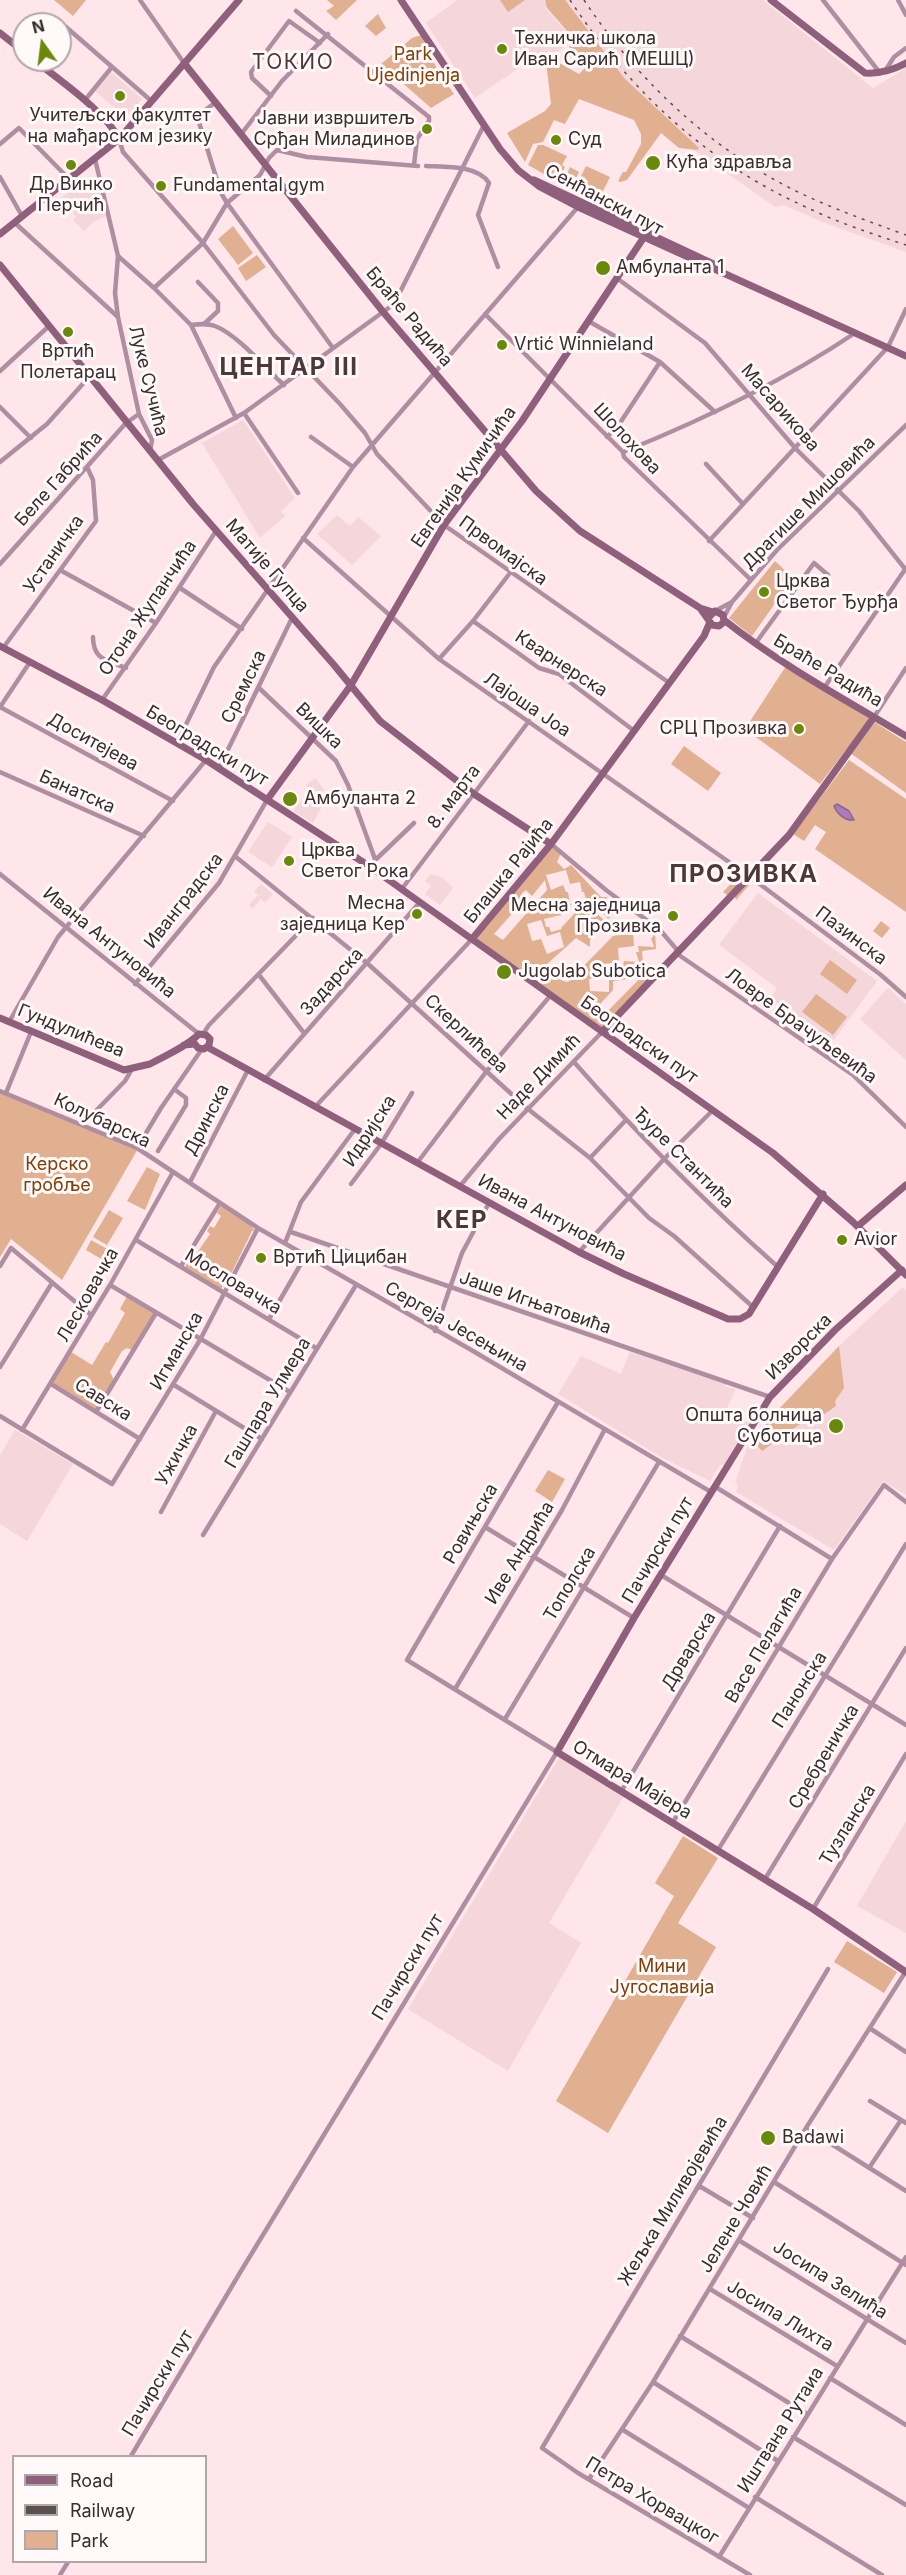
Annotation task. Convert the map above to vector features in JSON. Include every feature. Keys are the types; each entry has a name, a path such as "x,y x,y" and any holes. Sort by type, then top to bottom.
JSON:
{"street":[{"name":"Браће Радића","path":"140,0 184,63 384,313 536,491 580,531 824,688 906,736"},
{"path":"0,234 119,139 239,0"},
{"path":"401,0 508,160 532,179"},
{"path":"771,0 865,73 883,72 906,63"},
{"path":"823,0 883,72"},
{"path":"897,0 906,15"},
{"path":"154,288 203,243 226,203 260,175 272,153 277,150 307,157 416,166 417,139 429,117 328,34 296,11"},
{"path":"271,96 252,78 251,72 254,64 289,21 320,43"},
{"path":"72,32 148,98"},
{"path":"0,33 12,42"},
{"path":"242,133 271,96 328,34"},
{"path":"883,72 894,57 906,48"},
{"path":"84,101 112,68"},
{"path":"49,72 114,129 119,139"},
{"path":"216,102 196,116 221,193 226,203 333,348"},
{"path":"158,460 244,413 384,313 398,298 484,124"},
{"path":"0,144 19,128 69,180"},
{"name":"Првомајска","path":"119,139 123,152 203,243 260,318 359,426 377,454 444,525 668,682"},
{"name":"Луке Сучића","path":"95,159 118,256 115,293 118,317 140,414 152,440 150,451"},
{"path":"426,166 462,169 481,176 489,183 478,215 498,267"},
{"path":"0,177 23,217"},
{"name":"Сенћански пут","path":"532,179 540,187 579,207 645,235 906,356"},
{"name":"Сенћански пут","path":"532,179 645,235"},
{"path":"177,743 214,667 354,467 579,207"},
{"path":"15,223 118,317"},
{"name":"Евгенија Кумичића","path":"267,800 351,685 444,525 501,449 590,322 645,235"},
{"path":"118,256 191,325 236,418"},
{"name":"Матије Гупца","path":"0,265 126,423 216,531 351,685 370,711 390,731 474,794 551,844"},
{"name":"Масарикова","path":"618,279 697,336 752,396 796,449 869,524 906,569"},
{"path":"198,282 218,303 218,311 204,324"},
{"path":"709,541 888,347 906,309"},
{"name":"Шолохова","path":"485,314 623,452 624,457 751,580"},
{"path":"590,322 660,362 715,412"},
{"path":"191,325 214,325 284,385"},
{"path":"0,371 48,327"},
{"path":"623,452 752,396 811,362 856,332"},
{"path":"607,436 618,426 660,362"},
{"path":"0,462 31,438 89,378"},
{"path":"0,407 31,438"},
{"path":"244,413 298,494"},
{"name":"Беле Габрића","path":"0,564 126,423 140,414"},
{"name":"Драгише Мишовића","path":"717,619 777,550 906,425"},
{"path":"312,437 354,467"},
{"path":"706,464 743,504"},
{"name":"Устаничка","path":"1,647 96,521 93,480 87,467"},
{"name":"Отона Жупанчића","path":"102,700 180,588 216,531"},
{"name":"Лајоша Јоа","path":"303,538 439,659 749,876"},
{"path":"755,644 814,563 828,574"},
{"path":"824,688 906,569"},
{"path":"60,570 156,623"},
{"path":"439,659 473,621 510,573"},
{"path":"180,588 242,629"},
{"name":"Драгише Мишовића","path":"717,619 732,602"},
{"name":"Сремска","path":"219,768 292,618"},
{"name":"Блашка Рајића","path":"315,1107 472,939 551,844 668,682 717,619"},
{"name":"Кварнерска","path":"473,621 539,668 559,674 633,730"},
{"path":"93,637 93,649 97,655 126,668"},
{"name":"Београдски пут","path":"1,647 102,700 206,760 369,866 790,1166 905,1271"},
{"path":"0,707 30,662"},
{"path":"874,717 906,668"},
{"name":"Вишка","path":"259,688 330,753 342,771 375,858"},
{"name":"Доситејева","path":"0,707 173,801"},
{"name":"Наде Димић","path":"460,1186 485,1154 789,835 874,717"},
{"name":"8. марта","path":"401,890 529,721"},
{"path":"9,1022 53,943 144,837 206,760"},
{"name":"Банатска","path":"0,772 144,837"},
{"name":"Иванградска","path":"135,984 219,883 267,800"},
{"path":"369,866 414,824"},
{"name":"Ловре Брачуљевића","path":"551,844 606,890 660,930 677,952 853,1075 906,1127"},
{"name":"Скерлићева","path":"236,857 367,963 528,1109 590,1158 649,1218 674,1236 753,1307"},
{"name":"Ивана Антуновића","path":"0,874 198,1038"},
{"name":"Пазинска","path":"749,876 881,975 906,997"},
{"name":"Задарска","path":"264,1080 420,902"},
{"path":"198,1038 313,918"},
{"path":"259,975 304,1033"},
{"path":"417,1163 486,1072 550,996"},
{"name":"Гундулићева","path":"0,1018 117,1068 132,1069"},
{"path":"6,1093 31,1032"},
{"path":"83,1124 125,1081 132,1069 145,1066 198,1038 208,1037 207,1046 174,1089 137,1148"},
{"path":"198,1038 207,1046"},
{"name":"Ивана Антуновића","path":"207,1046 381,1144 579,1252 624,1274 728,1319 744,1318 753,1307"},
{"name":"Ђуре Стантића","path":"574,1062 625,1121 778,1267"},
{"name":"Дринска","path":"190,1182 220,1128 248,1070"},
{"path":"158,1151 186,1105 186,1098 174,1089"},
{"name":"Колубарска","path":"0,1091 137,1148 190,1182"},
{"name":"Идријска","path":"351,1184 381,1144 412,1093"},
{"path":"579,1252 664,1159 713,1110"},
{"path":"590,1158 625,1121"},
{"path":"285,1243 305,1196 355,1129"},
{"name":"Лесковачка","path":"22,1430 110,1285 173,1172"},
{"name":"Сергеја Јесењина","path":"190,1182 258,1228 659,1462 780,1526 832,1558"},
{"path":"858,1227 906,1185"},
{"path":"753,1307 823,1194"},
{"path":"181,1266 220,1203"},
{"path":"435,1331 462,1253 489,1203"},
{"name":"Игманска","path":"22,1430 112,1484 200,1340 258,1228"},
{"name":"Јаше Игњатовића","path":"291,1232 770,1397"},
{"name":"Мословачка","path":"136,1240 316,1348"},
{"path":"0,1266 11,1248 91,1315"},
{"path":"269,1319 306,1255"},
{"name":"Изворска","path":"712,1489 770,1397 835,1330 905,1271"},
{"path":"0,1367 52,1282"},
{"path":"110,1285 290,1392"},
{"name":"Гашпара Улмера","path":"203,1535 356,1285"},
{"path":"96,1412 156,1313"},
{"name":"Савска","path":"51,1384 140,1439"},
{"path":"174,1385 262,1439"},
{"name":"Ровињска","path":"407,1660 558,1402"},
{"name":"Ужичка","path":"161,1512 216,1411"},
{"path":"0,1416 22,1430"},
{"name":"Иве Андрића","path":"455,1689 562,1510 605,1429"},
{"name":"Тополска","path":"505,1719 659,1462"},
{"name":"Васе Пелагића","path":"673,1822 832,1558 884,1485 906,1502"},
{"name":"Пачирски пут","path":"132,2455 241,2271 557,1752 712,1489"},
{"name":"Дрварска","path":"622,1790 780,1526"},
{"path":"485,1527 634,1618"},
{"name":"Панонска","path":"718,1850 906,1544"},
{"path":"661,1575 906,1725"},
{"name":"Сребреничка","path":"765,1879 906,1648"},
{"name":"Отмара Мајера","path":"407,1660 813,1909 906,1972"},
{"name":"Тузланска","path":"813,1909 906,1754"},
{"name":"Жељка Миливојевића","path":"542,2448 828,1969"},
{"name":"Јелене Човић","path":"590,2479 740,2241 806,2128 906,1972"},
{"path":"871,2029 906,2052"},
{"path":"869,2168 904,2122 870,2101"},
{"path":"806,2128 906,2191"},
{"path":"774,2182 904,2264"},
{"path":"697,2188 701,2187 753,2218"},
{"name":"Јосипа Зелића","path":"740,2241 906,2343"},
{"name":"Иштвана Рутаиа","path":"719,2557 899,2265 904,2264 906,2257"},
{"name":"Јосипа Лихта","path":"710,2289 837,2366"},
{"path":"680,2336 807,2414"},
{"name":"Јосипа Лихта","path":"830,2378 906,2425"},
{"path":"653,2382 778,2461"},
{"path":"623,2430 749,2508"},
{"path":"793,2437 906,2505"},
{"name":"Петра Хорвацког","path":"542,2448 750,2575"},
{"path":"755,2498 882,2575"}],"shaded area":[{"name":"Техничка школа Иван Сарић (МЕШЦ)","path":"457,0 544,0 547,6 545,8 574,40 540,64 535,57 475,98 426,23"},
{"path":"563,0 763,0 873,88 906,68 906,252 825,223 784,205 775,207 694,150 604,63"},
{"name":"Учитељски факултет на мађарском језику","path":"111,72 142,99 126,117 95,91"},
{"path":"87,178 97,182 106,216 93,222 84,231 73,220 76,217 62,197"},
{"path":"243,420 295,498 281,511 285,516 260,538 202,443"},
{"path":"337,515 350,526 358,517 381,536 352,565 317,534"},
{"path":"316,778 330,800 322,806 313,823 293,811 309,792 306,785"},
{"path":"837,804 849,811 854,820 839,814 834,806"},
{"path":"268,822 292,837 272,867 248,852"},
{"path":"431,874 443,878 453,888 440,905 425,894 431,886 425,881"},
{"path":"261,884 273,894 265,903 261,899 252,909 249,905 258,895 254,891"},
{"path":"758,893 877,981 833,1041 770,998 777,988 719,945"},
{"path":"888,988 906,1004 906,1060 860,1019"},
{"name":"Општа болница Суботица","path":"903,1287 906,1291 906,1495 883,1481 834,1550 736,1492 738,1485 735,1483 748,1445 778,1410 839,1346"},
{"path":"630,1352 727,1383 725,1387 736,1389 726,1410 750,1423 726,1464 720,1465 710,1481 661,1457 558,1394 581,1356 621,1374"},
{"path":"15,1430 73,1464 27,1541 0,1524 0,1455"},
{"path":"561,1755 624,1796 549,1923 581,1943 508,2071 408,2009"},
{"path":"906,1821 906,1933 857,1906"}],"green space":[{"path":"54,0 86,0 73,16 72,12 68,12"},
{"path":"327,0 357,0 336,20 326,11 334,6"},
{"path":"500,0 525,0 508,12"},
{"path":"545,0 565,0 625,79 699,148 697,150 679,148 661,133 627,180 620,182 618,181 623,172 626,172 641,144 641,134 634,120 579,99 565,124 554,120 543,142 533,144 525,162 507,133 545,111 551,104 546,62 552,59 579,74 585,68 569,47 575,40 547,8"},
{"path":"378,14 386,28 376,36 365,26"},
{"name":"Park Ujedinjenja","path":"421,35 439,73 454,94 431,108 381,64 412,38"},
{"path":"538,145 567,156 558,182 528,165"},
{"path":"586,166 610,177 600,197 606,200 604,205 574,190"},
{"path":"570,167 579,172 571,189 562,185"},
{"path":"233,226 253,253 238,265 218,239"},
{"path":"257,255 266,267 246,281 238,268"},
{"path":"775,561 793,578 752,636 729,618"},
{"path":"786,666 906,742 906,793 846,750 820,784 745,729"},
{"path":"684,746 721,773 708,791 671,764"},
{"path":"849,760 906,799 906,912 815,849 826,832 815,825 804,841 793,834"},
{"path":"551,844 561,853 557,862 564,869 571,865 601,897 608,897 594,911 605,921 590,940 590,947 576,938 546,965 563,981 568,982 613,936 633,933 634,946 618,948 619,962 604,964 604,976 589,979 590,991 609,992 609,977 625,977 625,970 622,970 624,961 639,962 636,952 639,952 638,946 654,947 651,938 653,930 655,931 656,949 642,951 643,964 627,965 628,979 613,981 613,990 601,1006 607,1012 647,971 656,975 602,1032 472,939","holes":["566,870 570,884 580,882 586,899 570,904 568,892 563,885 551,890 546,875","545,880 547,890 503,940 494,934 524,900 522,893 526,890 532,896","586,901 562,929 551,932 549,927 546,927 544,919 561,915 567,906","541,920 547,936 560,932 564,947 547,954 541,939 532,941 527,924"]},
{"path":"739,875 750,884 736,900 734,894 730,897 723,892"},
{"path":"608,900 618,910 608,919 599,909"},
{"path":"881,921 890,928 882,938 873,931"},
{"path":"830,960 857,980 847,994 820,974"},
{"path":"816,994 847,1017 833,1035 802,1012"},
{"name":"Керско гробље","path":"0,1090 139,1147 62,1280 11,1239 0,1257"},
{"path":"147,1167 160,1174 145,1210 127,1201"},
{"path":"222,1205 256,1230 252,1231 227,1286 223,1285 221,1290 185,1267 194,1251 197,1253 210,1234 207,1231 210,1226 214,1228 221,1216 217,1213"},
{"path":"109,1210 123,1218 107,1245 93,1237"},
{"path":"91,1240 109,1250 103,1260 86,1250"},
{"path":"127,1296 154,1313 132,1350 127,1348 122,1351 110,1372 114,1380 96,1410 52,1384 71,1352 92,1365 125,1313 120,1309"},
{"path":"839,1346 844,1388 835,1401 836,1406 813,1422 810,1417 762,1451 753,1441 778,1410"},
{"path":"548,1470 565,1479 552,1502 535,1491"},
{"name":"Мини Југославија","path":"683,1836 718,1858 678,1923 716,1947 608,2133 556,2101 674,1896 655,1883"},
{"path":"847,1941 897,1972 884,1993 834,1962"}],"railway":[{"path":"570,0 618,65 645,94 704,146 771,190 844,223 906,245"},
{"path":"584,0 605,30 653,85 679,111 736,156 800,193 906,235"}],"place":[{"name":"Техничка школа Иван Сарић (МЕШЦ)","path":"502,49"},
{"name":"Учитељски факултет на мађарском језику","path":"120,96"},
{"name":"Јавни извршитељ Срђан Миладинов","path":"427,129"},
{"name":"Суд","path":"556,140"},
{"name":"Кућа здравља","path":"653,163"},
{"name":"Др Винко Перчић","path":"71,165"},
{"name":"Fundamental gym","path":"161,186"},
{"name":"Амбуланта 1","path":"603,268"},
{"name":"Вртић Полетарац","path":"68,332"},
{"name":"Vrtić Winnieland","path":"502,345"},
{"name":"Црква Светог Ђурђа","path":"764,592"},
{"name":"СРЦ Прозивка","path":"799,729"},
{"name":"Амбуланта 2","path":"290,799"},
{"name":"Црква Светог Рока","path":"289,861"},
{"name":"Месна заједница Кер","path":"417,914"},
{"name":"Месна заједница Прозивка","path":"673,916"},
{"name":"Jugolab Subotica","path":"504,972"},
{"name":"Avior","path":"842,1240"},
{"name":"Вртић Цицибан","path":"261,1258"},
{"name":"Општа болница Суботица","path":"836,1426"},
{"name":"Badawi","path":"768,2138"}],"district":[{"name":"ТОКИО","path":"293,63"},
{"name":"ЦЕНТАР III","path":"289,368"},
{"name":"ПРОЗИВКА","path":"744,875"},
{"name":"КЕР","path":"462,1221"}]}
